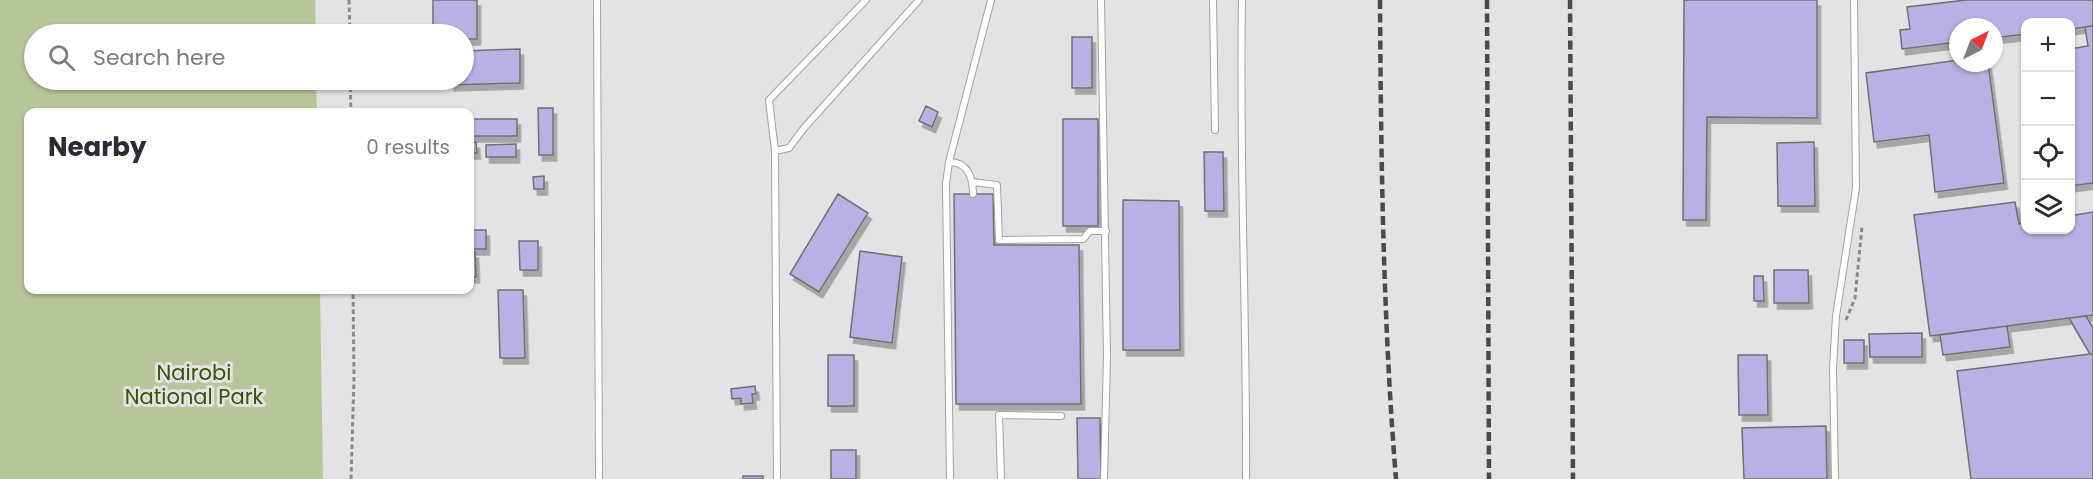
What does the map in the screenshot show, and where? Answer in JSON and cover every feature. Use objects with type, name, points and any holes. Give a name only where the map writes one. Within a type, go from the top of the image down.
[{"type":"lane","points":[[597,0],[599,479]]},
{"type":"lane","points":[[777,479],[775,151],[770,100],[866,0]]},
{"type":"lane","points":[[775,151],[789,148],[804,128],[919,0]]},
{"type":"lane","points":[[950,479],[946,184],[949,162],[991,0]]},
{"type":"lane","points":[[1101,0],[1107,356],[1104,479]]},
{"type":"lane","points":[[1213,0],[1215,130]]},
{"type":"lane","points":[[1242,0],[1240,88],[1247,379],[1246,479]]},
{"type":"lane","points":[[1835,479],[1833,368],[1836,316],[1856,188],[1854,0]]},
{"type":"lane","points":[[949,162],[957,162],[967,170],[973,183],[973,194]]},
{"type":"lane","points":[[973,183],[998,185],[999,240],[1083,239],[1090,231],[1106,231]]},
{"type":"lane","points":[[1001,479],[999,415],[1061,416]]},
{"type":"path","points":[[350,0],[350,24]]},
{"type":"path","points":[[350,90],[351,108]]},
{"type":"path","points":[[351,479],[354,378],[353,294]]},
{"type":"green space","name":"Nairobi National Park","points":[[0,0],[315,0],[316,24],[24,24],[24,90],[316,90],[317,108],[24,108],[24,294],[320,294],[323,479],[0,479]]},
{"type":"building","points":[[433,0],[477,0],[477,39],[474,39],[474,24],[433,24]]},
{"type":"building","points":[[1684,0],[1817,0],[1817,118],[1707,117],[1706,220],[1683,220]]},
{"type":"building","points":[[1966,0],[2093,0],[2093,26],[2075,28],[2075,18],[2021,18],[2021,35],[2003,37],[2003,18],[1949,18],[1949,43],[1902,49],[1900,30],[1910,29],[1907,7]]},
{"type":"building","points":[[2093,26],[2093,183],[2075,185],[2075,48],[2088,46],[2085,27]]},
{"type":"building","points":[[1072,37],[1092,37],[1092,88],[1072,88]]},
{"type":"building","points":[[520,49],[520,83],[474,84],[474,51]]},
{"type":"building","points":[[1949,61],[1949,72],[1989,72],[2004,183],[1935,192],[1929,135],[1874,142],[1866,73]]},
{"type":"building","points":[[926,106],[938,112],[932,127],[919,121]]},
{"type":"building","points":[[538,108],[553,108],[553,155],[539,155]]},
{"type":"building","points":[[474,119],[517,119],[517,136],[474,136]]},
{"type":"building","points":[[1063,119],[1098,119],[1098,226],[1063,226]]},
{"type":"building","points":[[474,142],[476,142],[477,153],[474,153]]},
{"type":"building","points":[[1814,142],[1815,206],[1778,206],[1777,143]]},
{"type":"building","points":[[516,144],[516,157],[486,157],[486,145]]},
{"type":"building","points":[[1204,152],[1223,152],[1224,211],[1205,211]]},
{"type":"building","points":[[544,176],[544,189],[534,189],[533,177]]},
{"type":"building","points":[[838,194],[868,213],[819,292],[790,274]]},
{"type":"building","points":[[954,194],[993,194],[994,245],[1079,245],[1081,404],[956,404]]},
{"type":"building","points":[[1123,200],[1179,201],[1180,350],[1123,350]]},
{"type":"building","points":[[2015,202],[2019,224],[2021,224],[2021,234],[2075,234],[2075,215],[2093,212],[2093,315],[1930,336],[1914,215]]},
{"type":"building","points":[[474,230],[486,230],[486,249],[474,249]]},
{"type":"building","points":[[519,241],[538,241],[538,270],[520,270]]},
{"type":"building","points":[[860,251],[902,257],[892,343],[850,337]]},
{"type":"building","points":[[474,252],[475,252],[476,277],[474,277]]},
{"type":"building","points":[[1774,270],[1808,270],[1809,303],[1774,303]]},
{"type":"building","points":[[1754,276],[1763,276],[1764,301],[1754,301]]},
{"type":"building","points":[[498,290],[523,290],[525,358],[500,358]]},
{"type":"building","points":[[2086,316],[2093,328],[2093,354],[2090,354],[2069,318]]},
{"type":"building","points":[[2007,326],[2010,347],[1943,355],[1940,335]]},
{"type":"building","points":[[1922,333],[1922,357],[1870,357],[1869,334]]},
{"type":"building","points":[[1844,340],[1864,340],[1864,363],[1844,363]]},
{"type":"building","points":[[2093,354],[2093,479],[1971,479],[1957,371]]},
{"type":"building","points":[[828,355],[854,355],[854,406],[828,406]]},
{"type":"building","points":[[1738,355],[1767,355],[1768,415],[1739,415]]},
{"type":"building","points":[[755,386],[756,394],[752,394],[753,403],[741,404],[741,398],[732,399],[731,389]]},
{"type":"building","points":[[1077,418],[1100,418],[1101,479],[1078,479]]},
{"type":"building","points":[[1826,426],[1827,479],[1744,479],[1742,428]]},
{"type":"building","points":[[831,450],[856,450],[856,479],[831,479]]},
{"type":"building","points":[[743,476],[763,476],[763,479],[743,479]]},
{"type":"railway","points":[[1380,0],[1385,300],[1396,479]]},
{"type":"railway","points":[[1487,0],[1489,479]]},
{"type":"railway","points":[[1570,0],[1573,479]]}]
